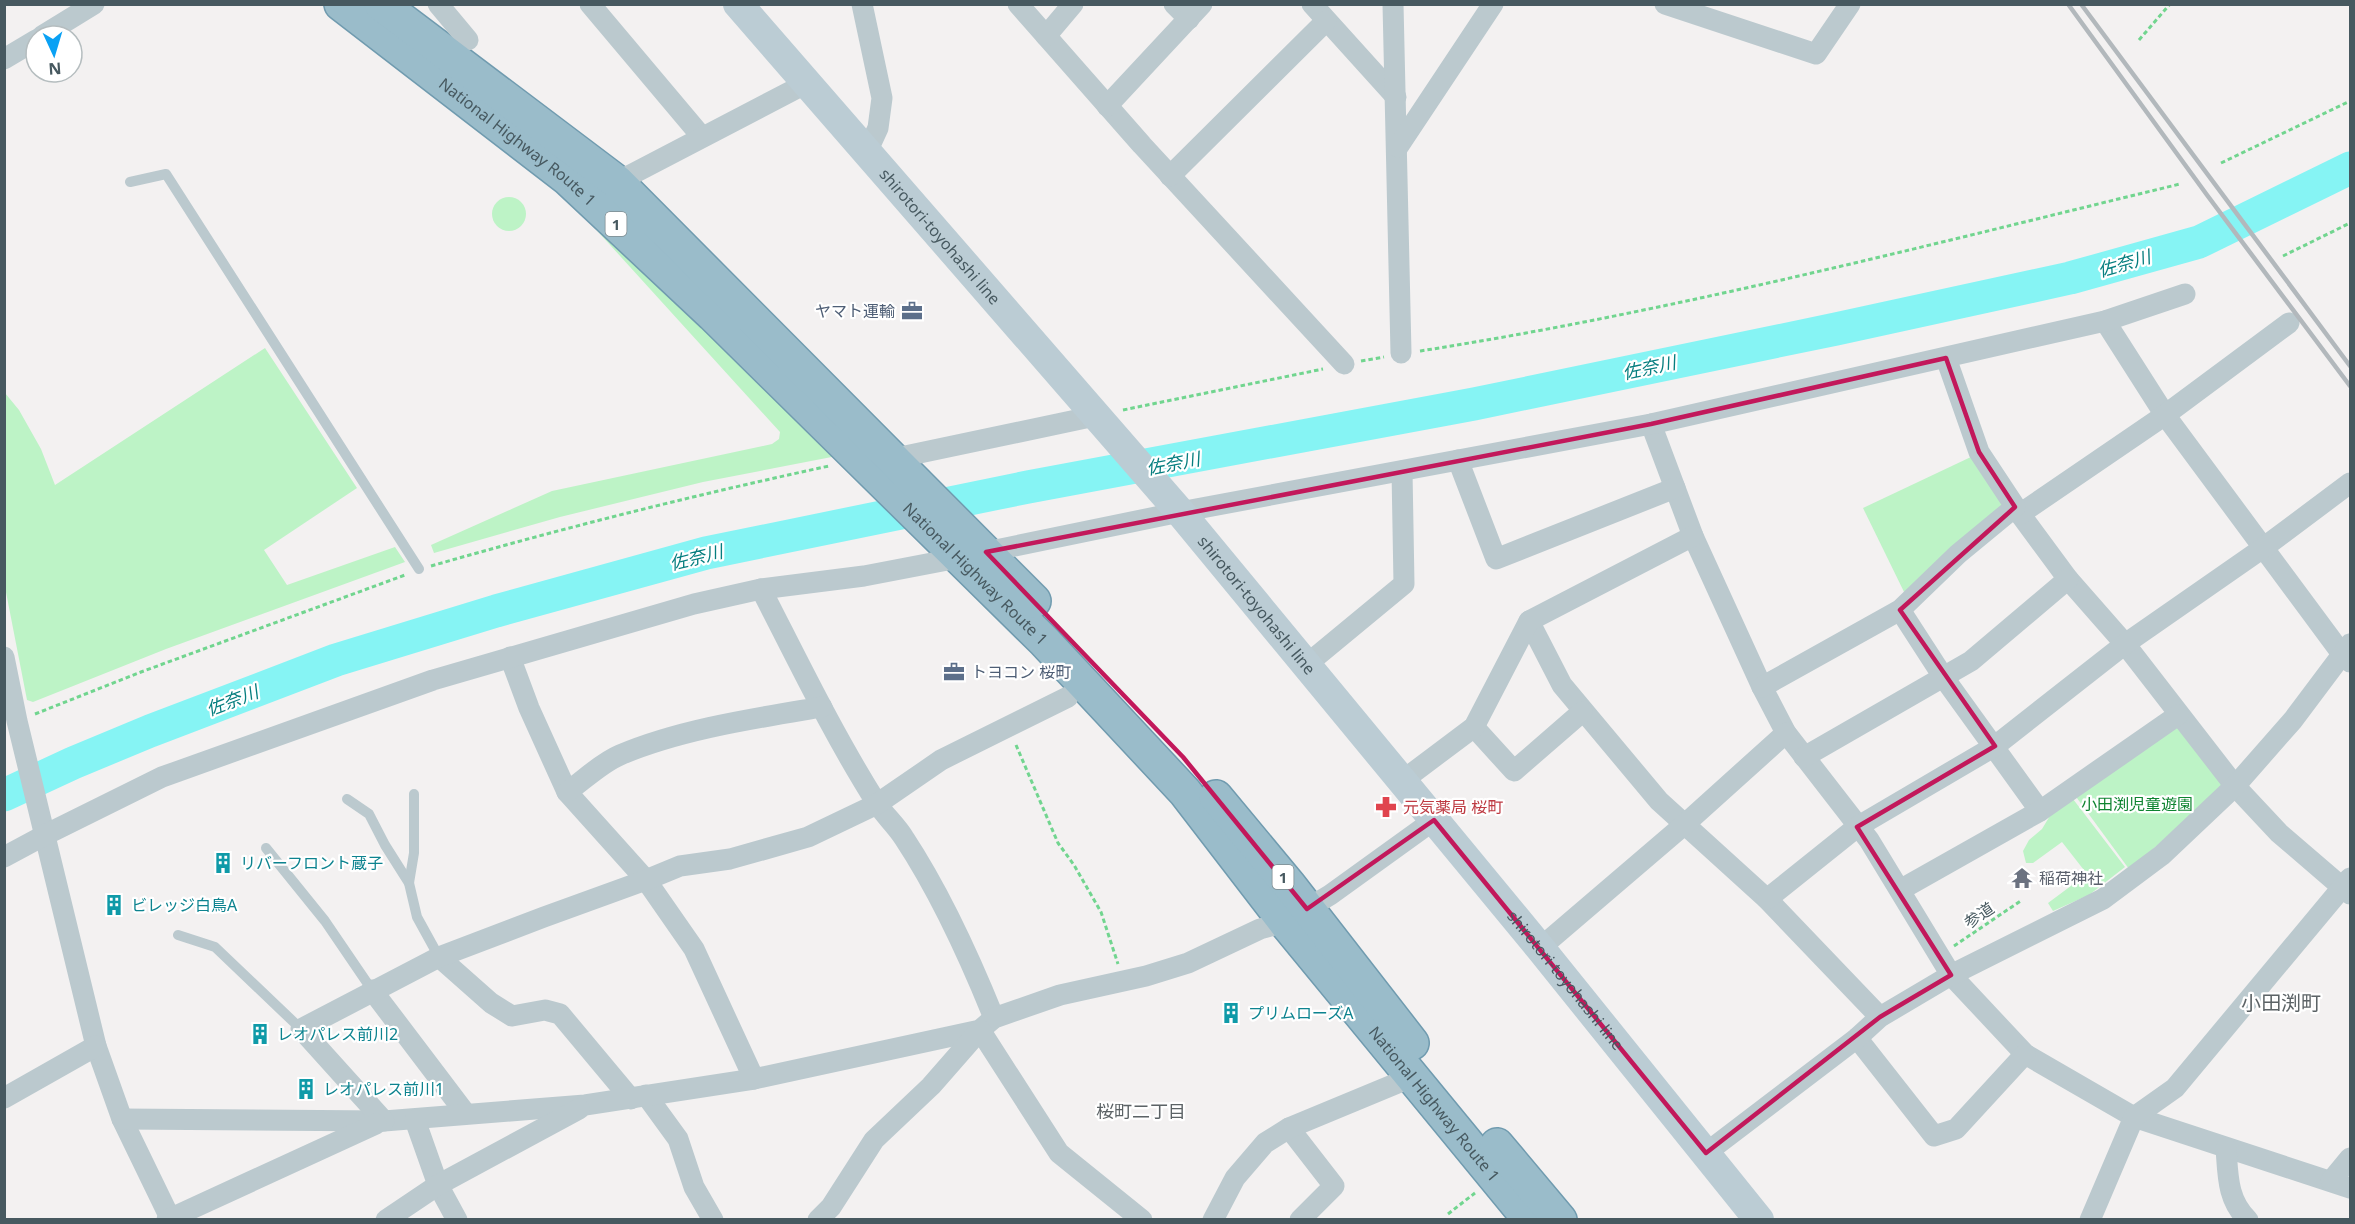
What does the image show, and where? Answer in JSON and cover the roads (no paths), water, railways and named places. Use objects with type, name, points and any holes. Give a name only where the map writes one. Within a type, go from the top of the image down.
[{"type":"highway","name":"National Highway Route 1","points":[[341,4],[568,179],[874,462],[1183,757],[1412,1077],[1530,1220]]},
{"type":"highway","name":"National Highway Route 1","points":[[381,4],[617,182],[874,462]]},
{"type":"highway","name":"National Highway Route 1","points":[[1296,916],[1429,1064],[1560,1220]]},
{"type":"main road","name":"shirotori-toyohashi line","points":[[738,4],[805,84],[1180,512],[1540,948],[1759,1220]]},
{"type":"street","points":[[62,24],[94,4]]},
{"type":"street","points":[[438,4],[468,40]]},
{"type":"street","points":[[590,4],[702,137]]},
{"type":"street","points":[[862,4],[882,98],[878,128],[866,154]]},
{"type":"street","points":[[1018,4],[1170,176],[1344,364]]},
{"type":"street","points":[[1046,36],[1073,4]]},
{"type":"street","points":[[1311,4],[1396,97]]},
{"type":"street","points":[[1394,4],[1401,354]]},
{"type":"street","points":[[1398,147],[1493,4]]},
{"type":"street","points":[[1665,4],[1693,9],[1816,54],[1850,4]]},
{"type":"street","points":[[1107,106],[1189,9]]},
{"type":"street","points":[[1170,176],[1326,21]]},
{"type":"street","points":[[4,59],[24,47]]},
{"type":"street","points":[[617,182],[805,84]]},
{"type":"street","points":[[4,857],[43,829],[162,777],[433,680],[694,604],[761,590],[864,576],[1180,512],[1651,424],[2105,321],[2186,294]]},
{"type":"street","points":[[1706,1154],[1857,1038],[1880,1017],[1951,975],[2103,899],[2162,855],[2235,786],[2348,653],[2263,548],[2165,415],[2105,321]]},
{"type":"street","points":[[1762,687],[1900,610],[1958,554],[2018,511],[2165,415],[2289,323]]},
{"type":"street","points":[[1946,358],[1979,452],[2018,511],[2068,579],[2125,644],[2235,786],[2279,833],[2348,887],[2175,1088],[2134,1118],[2090,1220]]},
{"type":"street","points":[[874,462],[1095,416]]},
{"type":"street","points":[[1651,424],[1694,536],[1762,687],[1786,733],[1869,840],[1951,975],[2025,1054],[2134,1118],[2226,1148],[2341,1184],[2350,1158]]},
{"type":"street","points":[[1458,460],[1496,559],[1675,488]]},
{"type":"street","points":[[1306,665],[1404,584],[1402,471]]},
{"type":"street","points":[[1767,899],[1857,827],[1995,746],[2125,644],[2263,548],[2350,483]]},
{"type":"street","points":[[1402,781],[1474,727],[1529,621],[1694,536]]},
{"type":"street","points":[[1804,757],[1971,661],[2068,579]]},
{"type":"street","points":[[761,590],[822,707],[877,804],[904,838],[947,913],[973,965],[987,1024],[1059,1153],[1142,1220]]},
{"type":"street","points":[[1900,610],[1944,678],[2040,811]]},
{"type":"street","points":[[1529,621],[1562,686],[1659,801],[1767,899],[1880,1017]]},
{"type":"street","points":[[4,657],[14,726],[43,829],[96,1046],[122,1119],[169,1219],[384,1121]]},
{"type":"street","points":[[510,657],[529,708],[567,792],[646,880],[694,949],[754,1078]]},
{"type":"street","points":[[384,1121],[301,1029],[439,957],[680,866],[730,859],[808,837],[877,804],[885,796],[941,760],[1068,697]]},
{"type":"street","points":[[567,792],[618,755],[663,740],[742,721],[822,707]]},
{"type":"street","points":[[1474,727],[1514,771],[1582,712]]},
{"type":"street","points":[[1900,890],[2040,811],[2178,714]]},
{"type":"street","points":[[1540,948],[1685,824],[1786,733]]},
{"type":"street","points":[[122,1119],[415,1120],[585,1106],[754,1078],[987,1024],[1060,995],[1146,976],[1188,963],[1260,929],[1296,916],[1330,895],[1434,820]]},
{"type":"street","points":[[439,957],[491,1003],[512,1016],[545,1010],[560,1014],[678,1139],[694,1187],[713,1220]]},
{"type":"street","points":[[372,990],[466,1114]]},
{"type":"street","points":[[818,1220],[831,1207],[874,1140],[931,1086],[987,1024]]},
{"type":"street","points":[[1857,1038],[1934,1136],[1956,1129],[2025,1054]]},
{"type":"street","points":[[4,1098],[96,1046]]},
{"type":"street","points":[[1213,1220],[1235,1179],[1265,1143],[1289,1128],[1412,1077]]},
{"type":"street","points":[[386,1220],[438,1185],[585,1106]]},
{"type":"street","points":[[415,1120],[438,1185],[458,1220]]},
{"type":"street","points":[[1289,1128],[1334,1186],[1300,1220]]},
{"type":"street","points":[[2226,1148],[2232,1198],[2248,1220]]},
{"type":"lane","points":[[130,182],[166,174],[419,569]]},
{"type":"lane","points":[[409,883],[414,853],[414,794]]},
{"type":"lane","points":[[348,800],[369,814],[409,883],[417,917],[439,957]]},
{"type":"lane","points":[[266,848],[325,921],[372,990]]},
{"type":"lane","points":[[178,935],[215,948],[301,1029]]},
{"type":"waterway","name":"佐奈川","points":[[4,795],[150,731],[336,660],[496,611],[706,553],[1028,487],[1474,404],[2070,278],[2199,242],[2350,168]]},
{"type":"railway","points":[[2068,4],[2350,386]]},
{"type":"railway","points":[[2081,4],[2350,366]]},
{"type":"place","name":"ヤマト運輸","points":[[912,311]]},
{"type":"place","name":"トヨコン 桜町","points":[[954,672]]},
{"type":"place","name":"元気薬局 桜町","points":[[1386,807]]},
{"type":"place","name":"リバーフロント蔵子","points":[[223,863]]},
{"type":"place","name":"稲荷神社","points":[[2022,878]]},
{"type":"place","name":"ビレッジ白鳥A","points":[[114,905]]},
{"type":"place","name":"プリムローズA","points":[[1231,1013]]},
{"type":"place","name":"レオパレス前川2","points":[[260,1034]]},
{"type":"place","name":"レオパレス前川1","points":[[306,1089]]},
{"type":"district","name":"小田渕町","points":[[2281,1002]]},
{"type":"district","name":"桜町二丁目","points":[[1141,1111]]},
{"type":"park label","name":"小田渕児童遊園","points":[[2137,804]]}]
